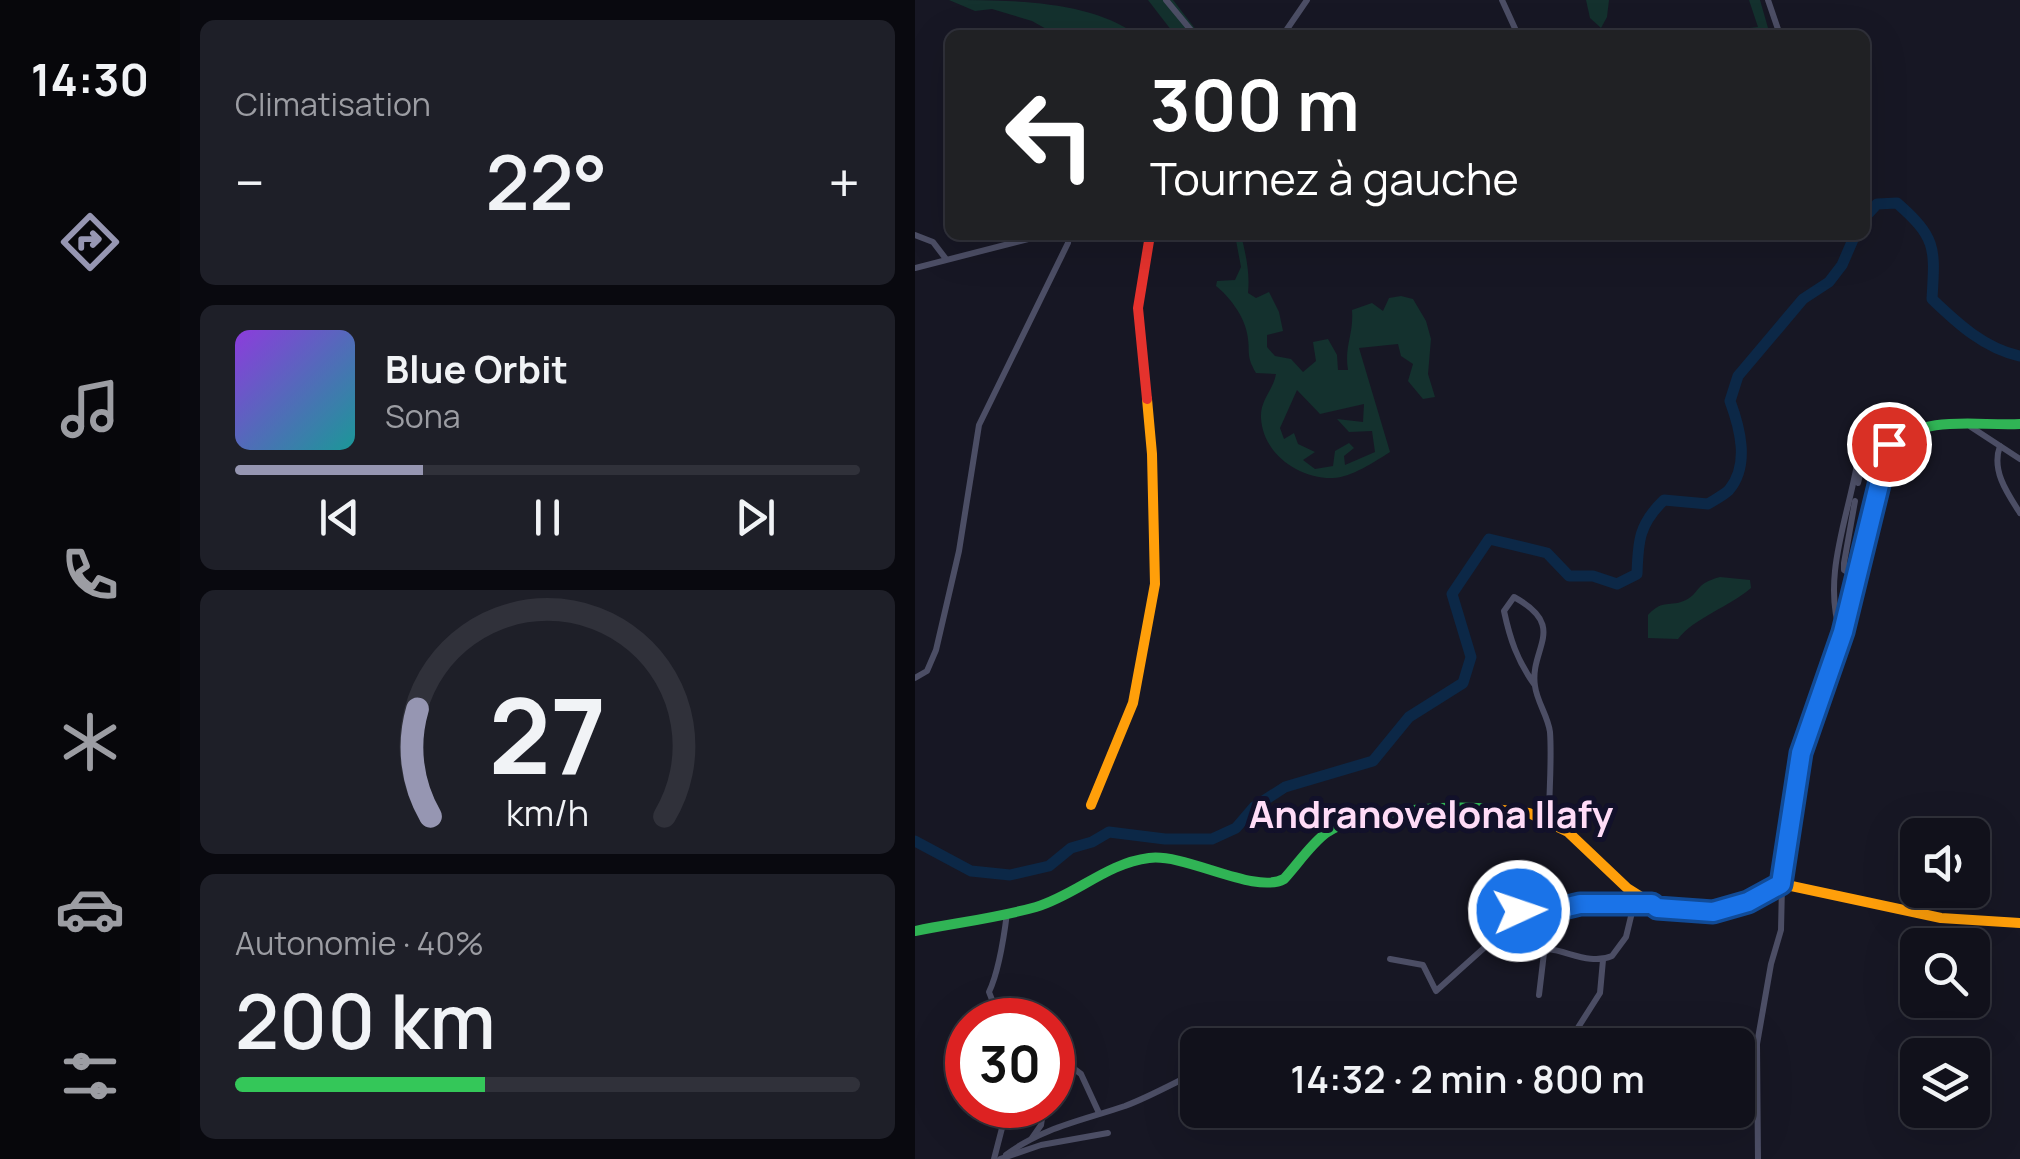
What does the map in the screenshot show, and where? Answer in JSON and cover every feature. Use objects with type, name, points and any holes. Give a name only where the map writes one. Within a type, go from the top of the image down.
[{"type":"street","points":[[1167,0],[1191,30]]},
{"type":"street","points":[[1286,30],[1307,0]]},
{"type":"street","points":[[1503,0],[1516,30]]},
{"type":"street","points":[[1768,0],[1778,30]]},
{"type":"street","points":[[915,235],[933,242],[946,259]]},
{"type":"street","points":[[915,268],[1024,240]]},
{"type":"street","points":[[915,678],[927,672],[936,650],[959,551],[979,425],[1068,240]]},
{"type":"street","points":[[1091,806],[1133,703],[1155,584],[1152,454],[1138,308],[1149,240]]},
{"type":"street","points":[[1855,576],[1844,570],[1844,551],[1859,477],[1865,461],[1876,449],[1904,432],[1927,427],[2020,424]]},
{"type":"street","points":[[1969,426],[2020,459]]},
{"type":"street","points":[[1757,1159],[1757,1044],[1781,930],[1781,884],[1801,753],[1841,635],[1889,444]]},
{"type":"street","points":[[2001,446],[1997,454],[1999,475],[2020,513]]},
{"type":"street","points":[[1841,635],[1835,566],[1859,459]]},
{"type":"street","points":[[1534,684],[1544,638],[1541,622],[1532,607],[1514,598],[1505,611],[1510,637],[1518,662],[1534,684],[1549,730],[1549,821]]},
{"type":"street","points":[[915,930],[1039,906],[1103,872],[1148,858],[1169,858],[1275,884],[1326,834],[1359,817],[1466,806],[1529,813],[1549,821],[1568,832],[1627,888],[1657,908],[1713,912],[1748,902],[1781,884],[1941,918],[2020,923]]},
{"type":"street","points":[[1389,959],[1423,964],[1436,991],[1504,930],[1527,901],[1538,900],[1559,909],[1580,904],[1652,904]]},
{"type":"street","points":[[1539,995],[1544,953],[1549,950],[1603,960],[1612,956],[1626,937],[1634,904]]},
{"type":"street","points":[[991,998],[989,992],[997,975],[1007,913]]},
{"type":"street","points":[[1578,1028],[1599,993],[1603,960]]},
{"type":"street","points":[[1075,1070],[1081,1074],[1099,1113]]},
{"type":"street","points":[[1000,1158],[1031,1139],[1126,1106],[1180,1080]]},
{"type":"street","points":[[1000,1158],[1005,1128]]},
{"type":"street","points":[[1031,1139],[1039,1128]]},
{"type":"street","points":[[1000,1158],[1041,1144],[1108,1133]]},
{"type":"green space","points":[[949,0],[1048,4],[1096,15],[1129,30],[1048,30],[992,9],[975,11]]},
{"type":"green space","points":[[1148,0],[1173,0],[1196,30],[1171,30]]},
{"type":"green space","points":[[1586,0],[1609,0],[1601,28],[1590,18]]},
{"type":"green space","points":[[1749,0],[1760,0],[1769,30],[1733,30],[1758,27]]},
{"type":"green space","points":[[1236,240],[1242,240],[1248,293],[1256,298],[1269,292],[1279,312],[1283,331],[1267,335],[1267,347],[1275,356],[1291,359],[1303,372],[1316,361],[1313,342],[1328,339],[1337,355],[1338,370],[1348,370],[1352,310],[1372,303],[1383,311],[1389,298],[1413,299],[1431,339],[1428,374],[1435,397],[1423,399],[1408,381],[1413,364],[1401,356],[1398,344],[1359,348],[1390,452],[1340,477],[1320,477],[1296,469],[1276,453],[1263,431],[1263,406],[1276,374],[1256,373],[1243,320],[1216,286],[1217,281],[1235,280],[1241,267]],"holes":[[[1297,390],[1320,414],[1364,404],[1363,422],[1337,419],[1349,432],[1372,431],[1375,452],[1345,465],[1344,456],[1354,448],[1349,443],[1335,451],[1333,466],[1315,469],[1303,460],[1315,452],[1298,444],[1294,433],[1284,439],[1280,428]]]},
{"type":"green space","points":[[1720,577],[1750,580],[1751,588],[1678,639],[1648,638],[1648,615],[1663,605],[1686,600],[1706,582]]},
{"type":"waterway","points":[[1870,212],[1877,204],[1897,203],[1920,226],[1931,245],[1932,299],[1983,341],[2020,356]]},
{"type":"waterway","points":[[915,841],[971,871],[1010,875],[1049,866],[1071,848],[1109,832],[1165,839],[1212,839],[1236,828],[1254,807],[1285,787],[1373,761],[1409,717],[1463,683],[1471,657],[1452,594],[1489,539],[1547,553],[1569,576],[1593,576],[1617,584],[1637,574],[1641,534],[1664,500],[1708,504],[1729,490],[1741,458],[1740,434],[1730,401],[1738,376],[1803,299],[1829,282],[1853,240]]},
{"type":"traffic: fast","points":[[1782,884],[1801,753],[1843,631],[1889,443],[1904,434],[1936,425],[2020,424]]},
{"type":"traffic: fast","points":[[915,931],[1036,907],[1119,866],[1149,858],[1182,861],[1238,878],[1271,882],[1284,879],[1320,838],[1341,825],[1408,810],[1494,809]]},
{"type":"traffic: slow","points":[[1091,805],[1133,703],[1155,584],[1147,399]]},
{"type":"traffic: slow","points":[[1494,809],[1529,813],[1568,832],[1627,888],[1657,907],[1714,912],[1748,902],[1782,884],[1941,918],[2020,923]]},
{"type":"traffic: jam","points":[[1147,399],[1138,308],[1149,240]]},
{"type":"district","name":"Andranovelona Ilafy","points":[[1431,815]]},
{"type":"route","points":[[1519,911],[1527,901],[1538,900],[1559,909],[1580,904],[1652,904],[1657,908],[1713,912],[1748,902],[1781,884],[1801,753],[1843,632],[1889,444]]}]
